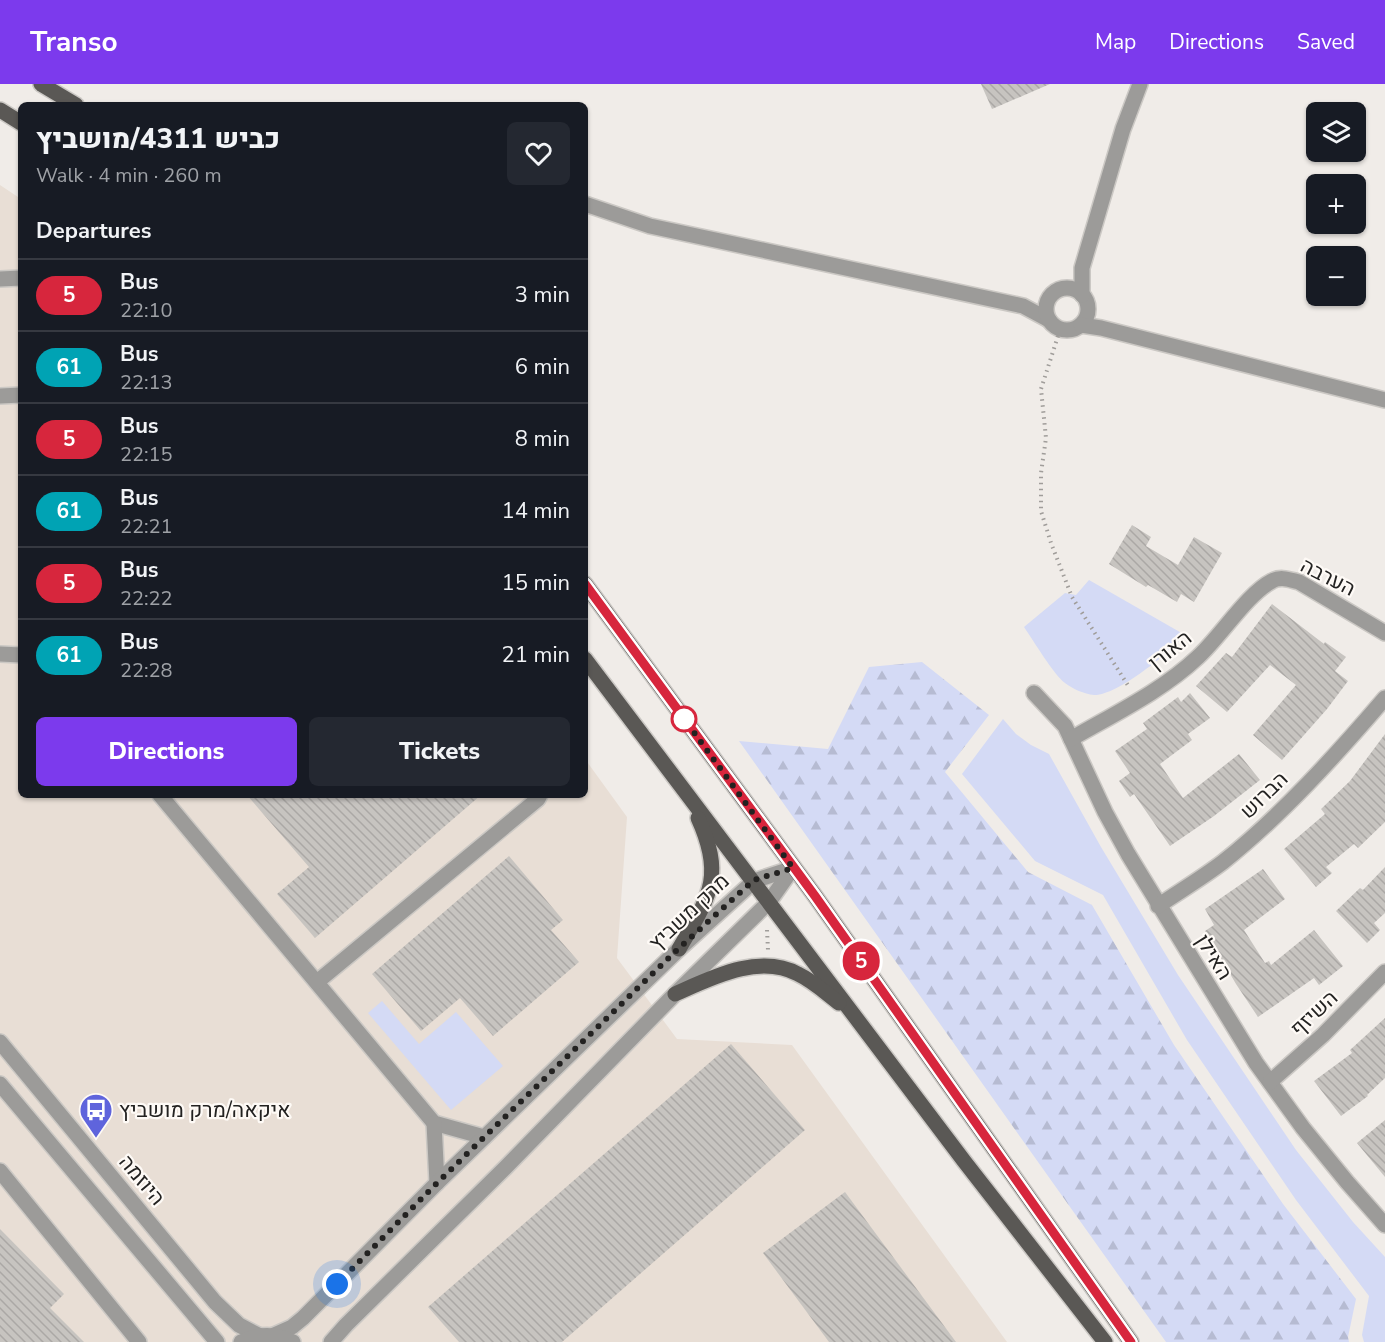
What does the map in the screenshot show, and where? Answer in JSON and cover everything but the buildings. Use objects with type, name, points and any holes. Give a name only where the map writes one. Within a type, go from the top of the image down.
[{"type":"main road","points":[[41,84],[71,102]]},
{"type":"main road","points":[[0,110],[18,121]]},
{"type":"main road","points":[[588,588],[793,868],[1131,1342]]},
{"type":"main road","points":[[588,662],[964,1161],[1105,1342]]},
{"type":"main road","points":[[678,949],[707,897],[713,866],[710,849],[689,799]]},
{"type":"main road","points":[[675,994],[729,973],[768,966],[796,972],[857,1017]]},
{"type":"street","points":[[1082,295],[1082,268],[1123,129],[1140,84]]},
{"type":"street","points":[[588,205],[650,226],[1023,306],[1054,325],[1067,330],[1084,319]]},
{"type":"street","points":[[1064,289],[1082,268]]},
{"type":"street","points":[[0,279],[18,278]]},
{"type":"street","points":[[1023,306],[1048,299],[1058,290],[1077,291],[1086,301],[1084,319]]},
{"type":"street","points":[[1048,299],[1046,314],[1054,325]]},
{"type":"street","points":[[1084,319],[1101,328],[1385,400]]},
{"type":"street","points":[[0,396],[18,395]]},
{"type":"street","name":"האורן","points":[[1071,740],[1167,681],[1198,658],[1255,594],[1273,580],[1283,578]]},
{"type":"street","name":"הערבה","points":[[1283,578],[1299,582],[1385,633]]},
{"type":"street","points":[[0,654],[18,656]]},
{"type":"street","name":"האילן","points":[[1034,693],[1065,726],[1105,812],[1158,906],[1215,999],[1270,1082],[1339,1173],[1385,1225]]},
{"type":"street","name":"הברוש","points":[[1158,906],[1223,862],[1341,750],[1385,698]]},
{"type":"street","points":[[163,798],[434,1123],[484,1137]]},
{"type":"street","points":[[317,982],[538,798]]},
{"type":"street","points":[[331,1342],[769,902],[793,868]]},
{"type":"street","name":"מרק משביץ","points":[[241,1342],[292,1327],[303,1318],[437,1183],[678,949],[754,880],[793,868]]},
{"type":"street","name":"השיזף","points":[[1270,1082],[1323,1035],[1385,972]]},
{"type":"street","name":"היוזמה","points":[[0,1042],[215,1302],[239,1325],[267,1336]]},
{"type":"street","points":[[0,1084],[217,1342]]},
{"type":"street","points":[[434,1123],[437,1183]]},
{"type":"street","points":[[0,1171],[139,1342]]},
{"type":"street","points":[[267,1336],[281,1336],[293,1342]]},
{"type":"path","points":[[1054,325],[1041,389],[1046,438],[1041,472],[1041,511],[1072,597],[1137,700]]},
{"type":"shaded area","points":[[0,185],[18,197],[18,798],[588,798],[588,763],[627,817],[617,958],[677,1039],[792,1045],[1007,1342],[0,1342]]},
{"type":"green space","points":[[1089,580],[1185,635],[1156,662],[1129,681],[1104,693],[1094,695],[1075,689],[1060,679],[1024,627],[1065,593],[1076,595]]},
{"type":"green space","points":[[922,662],[989,715],[945,772],[1028,872],[1092,905],[1174,1045],[1283,1204],[1356,1299],[1349,1342],[1166,1342],[739,741],[828,749],[869,667]]},
{"type":"green space","points":[[1003,719],[1016,734],[1049,754],[1101,847],[1178,975],[1296,1150],[1353,1222],[1385,1257],[1385,1342],[1364,1342],[1362,1335],[1369,1296],[1296,1200],[1187,1040],[1103,895],[1035,861],[962,774]]},
{"type":"green space","points":[[382,1001],[419,1044],[456,1012],[503,1066],[451,1110],[368,1013]]},
{"type":"bus line","name":"5","points":[[588,588],[815,896],[1131,1342]]},
{"type":"place","name":"איקאה/מרק מושביץ","points":[[96,1139]]},
{"type":"route","points":[[337,1284],[437,1183],[678,949],[754,880],[793,868],[682,716],[684,719]]}]
